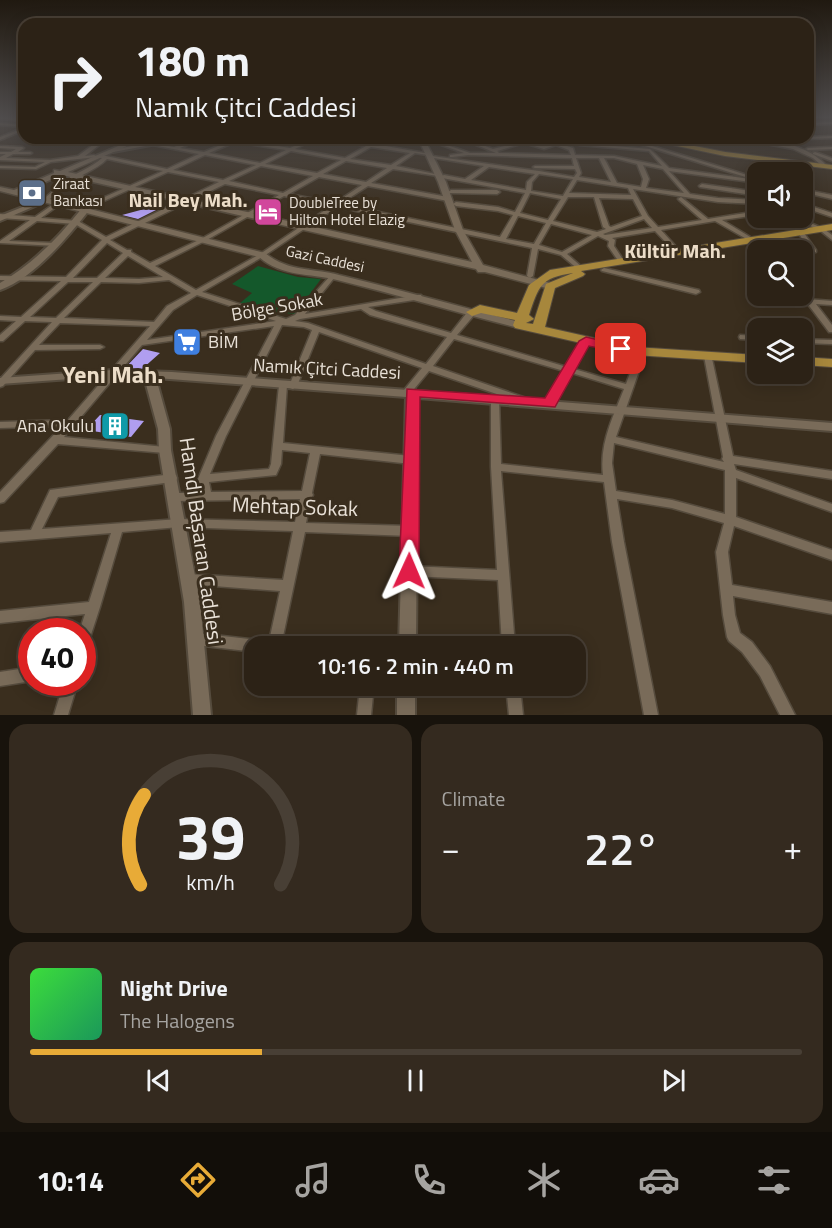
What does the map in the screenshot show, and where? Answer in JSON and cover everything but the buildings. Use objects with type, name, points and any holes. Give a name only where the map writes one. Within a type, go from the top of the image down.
[{"type":"main road","points":[[5,190],[34,182],[111,150]]},
{"type":"main road","points":[[430,150],[452,198],[470,253],[491,277],[533,283],[550,273],[747,241]]},
{"type":"main road","points":[[706,150],[725,154],[830,162]]},
{"type":"main road","points":[[719,150],[830,162]]},
{"type":"main road","points":[[5,190],[58,172],[80,176],[460,262],[533,283],[548,290]]},
{"type":"main road","points":[[5,190],[34,182]]},
{"type":"main road","name":"Gazi Caddesi","points":[[5,190],[262,255],[270,264],[309,274],[333,276],[472,312],[480,309],[586,341],[642,351],[747,358]]},
{"type":"main road","points":[[752,240],[828,231]]},
{"type":"main road","points":[[752,240],[828,231]]},
{"type":"main road","points":[[463,232],[482,269]]},
{"type":"main road","points":[[539,326],[548,290],[579,274],[747,241]]},
{"type":"main road","points":[[460,262],[470,253]]},
{"type":"main road","points":[[520,321],[533,283]]},
{"type":"main road","name":"Gazi Caddesi","points":[[539,326],[620,342],[747,351]]},
{"type":"main road","points":[[813,355],[832,356]]},
{"type":"main road","points":[[813,362],[832,363]]},
{"type":"street","points":[[0,159],[11,150]]},
{"type":"street","points":[[13,150],[30,153]]},
{"type":"street","points":[[79,158],[89,150]]},
{"type":"street","points":[[0,159],[50,161],[118,150]]},
{"type":"street","points":[[184,150],[452,198],[551,221],[612,240],[611,246],[621,261]]},
{"type":"street","points":[[0,287],[16,279],[55,244],[76,222],[84,209],[214,150]]},
{"type":"street","points":[[0,339],[66,281],[108,238],[288,150]]},
{"type":"street","points":[[291,150],[441,176],[502,190],[566,196],[634,197]]},
{"type":"street","points":[[152,266],[203,240],[361,150]]},
{"type":"street","points":[[404,150],[689,196],[747,201]]},
{"type":"street","points":[[458,150],[468,154]]},
{"type":"street","points":[[494,150],[499,154]]},
{"type":"street","points":[[533,283],[535,246],[578,179],[578,168],[571,150]]},
{"type":"street","points":[[606,150],[604,157],[615,185]]},
{"type":"street","points":[[653,150],[689,196]]},
{"type":"street","points":[[657,150],[704,162],[747,177]]},
{"type":"street","points":[[803,150],[830,162]]},
{"type":"street","points":[[107,152],[168,171],[535,246],[563,254],[580,269]]},
{"type":"street","points":[[1,218],[55,195],[70,180],[80,176],[107,152]]},
{"type":"street","points":[[0,499],[57,440],[69,423],[142,343],[170,308],[194,292],[262,255],[334,204],[414,152]]},
{"type":"street","points":[[447,158],[468,154],[604,157],[666,169],[747,180]]},
{"type":"street","points":[[478,163],[479,154]]},
{"type":"street","points":[[502,240],[537,170],[534,155]]},
{"type":"street","points":[[0,167],[36,168],[50,161]]},
{"type":"street","points":[[639,162],[646,179],[643,189]]},
{"type":"street","points":[[704,162],[700,174],[704,198]]},
{"type":"street","points":[[466,181],[489,165]]},
{"type":"street","points":[[537,170],[578,168]]},
{"type":"street","points":[[733,190],[736,179]]},
{"type":"street","points":[[702,186],[747,192]]},
{"type":"street","points":[[630,187],[645,217],[677,251]]},
{"type":"street","points":[[452,198],[502,190]]},
{"type":"street","points":[[483,206],[502,190]]},
{"type":"street","points":[[813,192],[832,197]]},
{"type":"street","points":[[813,198],[820,194]]},
{"type":"street","points":[[596,195],[606,227],[610,230]]},
{"type":"street","points":[[681,200],[707,221]]},
{"type":"street","points":[[2,242],[58,203]]},
{"type":"street","points":[[813,208],[832,215]]},
{"type":"street","points":[[601,235],[656,230],[747,215]]},
{"type":"street","points":[[563,254],[610,230],[645,217]]},
{"type":"street","points":[[1,218],[76,222],[108,238],[194,292],[279,323],[316,329],[529,402]]},
{"type":"street","points":[[717,220],[752,240]]},
{"type":"street","points":[[813,225],[828,231]]},
{"type":"street","points":[[802,234],[806,240]]},
{"type":"street","points":[[2,242],[55,244]]},
{"type":"street","points":[[1,382],[58,320],[129,251]]},
{"type":"street","points":[[604,270],[696,292]]},
{"type":"street","points":[[298,317],[333,276]]},
{"type":"street","points":[[0,278],[66,281],[171,278]]},
{"type":"street","name":"Bölge Sokak","points":[[142,343],[279,323],[298,317],[364,308],[418,297]]},
{"type":"street","points":[[832,303],[810,301],[832,330]]},
{"type":"street","points":[[364,308],[373,313],[453,337],[628,387]]},
{"type":"street","points":[[407,636],[411,460],[409,392],[472,312]]},
{"type":"street","points":[[0,318],[156,324]]},
{"type":"street","points":[[206,497],[203,479],[221,436],[279,323]]},
{"type":"street","points":[[203,479],[272,471],[276,464],[288,385],[316,329]]},
{"type":"street","points":[[743,337],[747,337]]},
{"type":"street","points":[[550,404],[586,341]]},
{"type":"street","points":[[813,341],[832,342]]},
{"type":"street","points":[[32,348],[100,347]]},
{"type":"street","points":[[642,351],[610,439],[607,463],[651,715]]},
{"type":"street","points":[[708,356],[729,466],[730,520],[722,552],[734,637],[747,647],[765,671],[788,715]]},
{"type":"street","name":"Namık Çitci Caddesi","points":[[1,382],[113,373],[149,374],[250,383],[409,392],[832,427]]},
{"type":"street","name":"Hamdi Başaran Caddesi","points":[[149,374],[164,429],[165,450],[172,478],[188,579],[196,639],[201,715]]},
{"type":"street","points":[[495,399],[496,467],[508,636]]},
{"type":"street","points":[[0,425],[69,423]]},
{"type":"street","points":[[610,439],[729,466],[832,475]]},
{"type":"street","points":[[57,440],[165,450]]},
{"type":"street","points":[[278,446],[411,460]]},
{"type":"street","points":[[277,636],[302,526],[316,450]]},
{"type":"street","points":[[729,466],[832,508]]},
{"type":"street","points":[[496,467],[608,478]]},
{"type":"street","points":[[34,535],[54,493],[172,478]]},
{"type":"street","points":[[611,494],[672,504],[730,520],[832,555]]},
{"type":"street","points":[[175,497],[308,495]]},
{"type":"street","name":"Mehtap Sokak","points":[[0,537],[179,523],[410,531]]},
{"type":"street","points":[[90,618],[118,528]]},
{"type":"street","points":[[409,571],[503,575]]},
{"type":"street","points":[[188,579],[288,586]]},
{"type":"street","points":[[726,589],[832,608]]},
{"type":"street","points":[[0,617],[94,607]]},
{"type":"street","points":[[196,639],[244,644]]},
{"type":"street","points":[[0,679],[18,676]]},
{"type":"street","points":[[61,715],[67,696]]},
{"type":"street","points":[[364,715],[366,696]]},
{"type":"street","points":[[406,696],[406,715]]},
{"type":"street","points":[[514,696],[516,715]]},
{"type":"green space","points":[[258,266],[298,277],[321,279],[295,314],[264,311],[239,304],[252,293],[232,284]]},
{"type":"place","name":"Ziraat Bankası","points":[[32,193]]},
{"type":"place","name":"DoubleTree by Hilton Hotel Elazig","points":[[268,212]]},
{"type":"place","name":"BİM","points":[[187,342]]},
{"type":"place","name":"Ana Okulu","points":[[115,426]]},
{"type":"district","name":"Nail Bey Mah.","points":[[188,200]]},
{"type":"district","name":"Kültür Mah.","points":[[675,251]]},
{"type":"district","name":"Yeni Mah.","points":[[113,375]]},
{"type":"route","points":[[409,571],[412,392],[550,404],[586,341],[621,349]]}]
